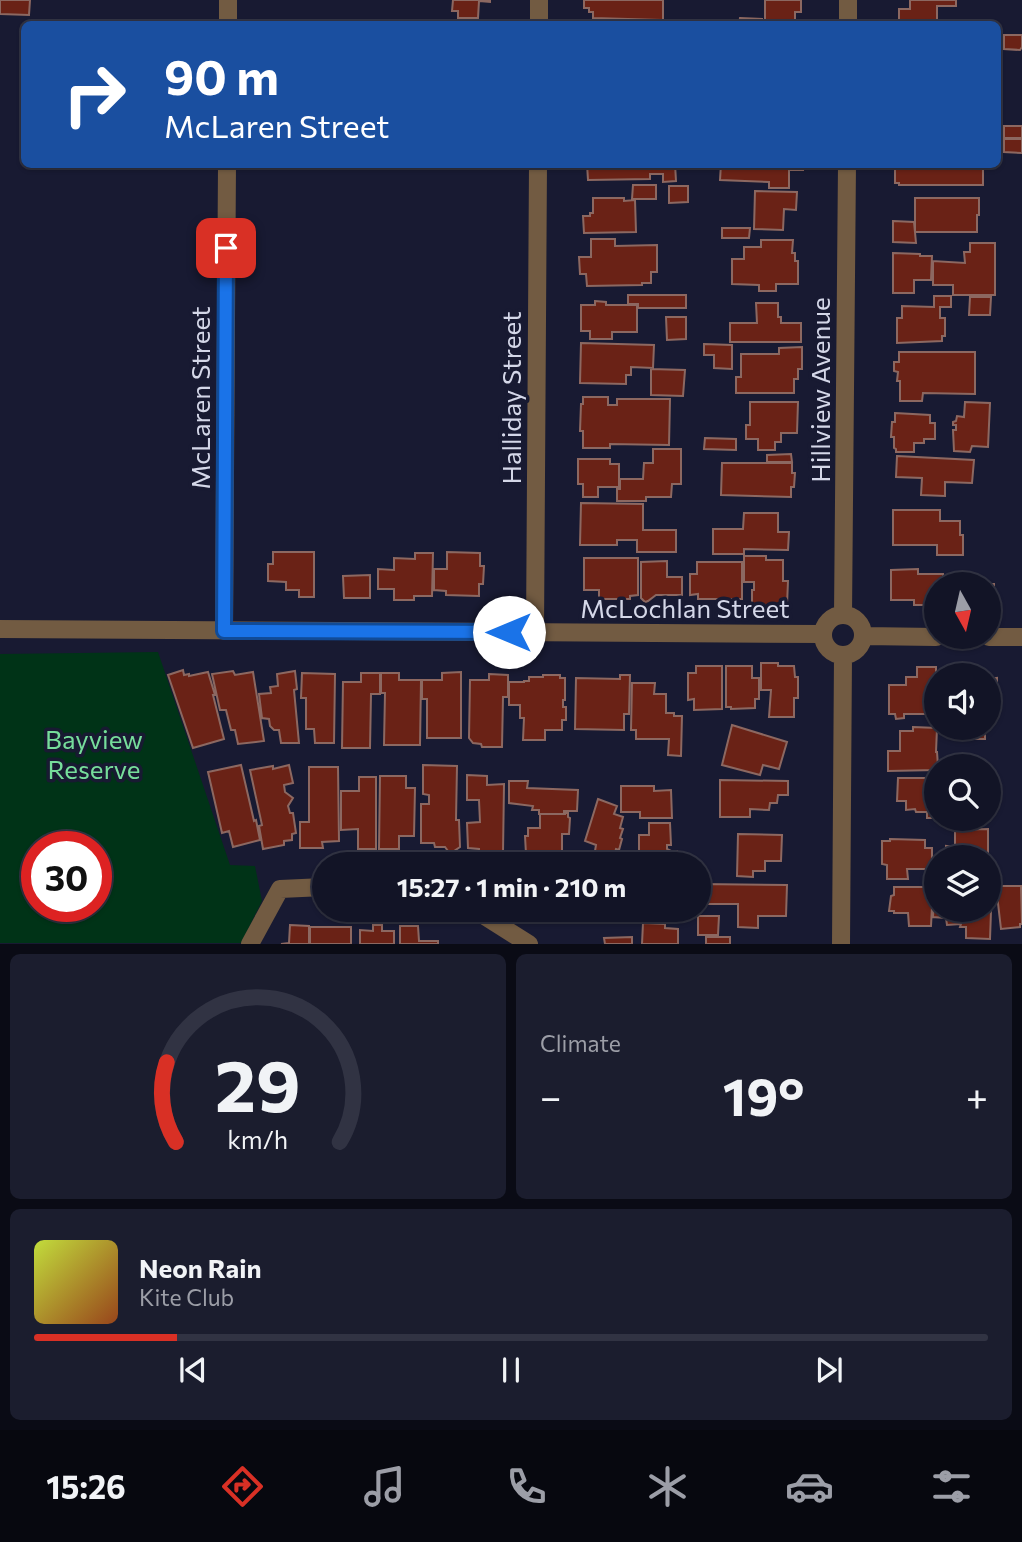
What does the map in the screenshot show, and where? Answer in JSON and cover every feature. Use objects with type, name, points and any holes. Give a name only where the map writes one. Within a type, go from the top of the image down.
[{"type":"street","points":[[228,0],[228,21]]},
{"type":"street","points":[[539,0],[539,21]]},
{"type":"street","points":[[848,0],[848,21]]},
{"type":"street","name":"McLaren Street","points":[[224,631],[227,168]]},
{"type":"street","name":"Halliday Street","points":[[535,632],[538,168]]},
{"type":"street","name":"Hillview Avenue","points":[[843,615],[847,168]]},
{"type":"street","points":[[843,615],[856,620],[861,625],[864,636],[858,649],[843,656],[825,645],[823,635],[828,622],[843,615]]},
{"type":"street","name":"McLochlan Street","points":[[0,629],[823,635]]},
{"type":"street","points":[[864,636],[924,637]]},
{"type":"street","points":[[1001,637],[1022,637]]},
{"type":"street","points":[[841,943],[843,656]]},
{"type":"street","points":[[250,943],[280,888],[312,887]]},
{"type":"street","points":[[495,922],[529,943]]},
{"type":"green space","name":"Bayview Reserve","points":[[158,652],[230,865],[255,866],[262,901],[241,943],[0,943],[0,654]]},
{"type":"building","points":[[0,0],[30,0],[29,15],[0,14]]},
{"type":"building","points":[[453,0],[490,0],[490,2],[479,1],[478,18],[458,18],[458,11],[452,11]]},
{"type":"building","points":[[584,0],[663,0],[663,20],[593,18],[593,12],[584,8]]},
{"type":"building","points":[[765,0],[801,0],[801,12],[795,12],[795,21],[765,21]]},
{"type":"building","points":[[910,0],[956,0],[956,6],[937,6],[937,21],[899,21],[899,9],[910,9]]},
{"type":"building","points":[[740,18],[762,19],[762,21],[740,21]]},
{"type":"building","points":[[1004,35],[1022,35],[1020,50],[1004,49]]},
{"type":"building","points":[[1004,126],[1022,126],[1022,138],[1004,138]]},
{"type":"building","points":[[1004,139],[1022,139],[1022,153],[1004,152]]},
{"type":"building","points":[[587,168],[675,168],[676,181],[663,182],[663,174],[650,174],[650,179],[588,180]]},
{"type":"building","points":[[721,168],[803,168],[789,170],[789,188],[769,188],[769,182],[720,180]]},
{"type":"building","points":[[895,168],[983,168],[983,185],[895,183]]},
{"type":"building","points":[[633,185],[656,185],[656,199],[632,199]]},
{"type":"building","points":[[669,186],[688,186],[688,202],[669,203]]},
{"type":"building","points":[[755,191],[797,192],[796,210],[784,209],[783,230],[754,229]]},
{"type":"building","points":[[593,198],[635,200],[636,232],[584,233],[583,216],[593,213]]},
{"type":"building","points":[[915,198],[979,198],[977,232],[915,232]]},
{"type":"building","points":[[893,221],[914,222],[916,243],[893,242]]},
{"type":"building","points":[[722,228],[750,228],[749,238],[722,238]]},
{"type":"building","points":[[591,239],[615,239],[615,246],[657,245],[657,272],[651,272],[651,283],[587,286],[586,274],[580,274],[579,257],[591,257]]},
{"type":"building","points":[[761,240],[793,240],[792,253],[795,253],[795,261],[798,261],[798,284],[776,284],[776,291],[759,291],[759,285],[732,284],[732,259],[744,259],[744,247],[761,247]]},
{"type":"building","points":[[970,243],[995,243],[995,295],[953,295],[953,285],[933,285],[933,261],[965,263],[964,252],[970,252]]},
{"type":"building","points":[[893,253],[932,256],[931,280],[914,280],[914,293],[893,293]]},
{"type":"building","points":[[628,295],[686,295],[686,308],[638,308],[638,304],[628,304]]},
{"type":"building","points":[[934,296],[951,296],[951,307],[940,307],[940,318],[945,318],[945,336],[942,336],[942,341],[897,343],[897,318],[902,318],[902,306],[934,307]]},
{"type":"building","points":[[970,297],[991,297],[990,315],[969,315]]},
{"type":"building","points":[[595,301],[606,302],[606,305],[637,305],[637,332],[612,332],[612,339],[590,339],[590,331],[581,331],[581,305],[595,305]]},
{"type":"building","points":[[756,303],[778,303],[781,323],[801,323],[801,342],[730,342],[730,323],[757,323]]},
{"type":"building","points":[[666,317],[686,317],[686,339],[667,340]]},
{"type":"building","points":[[581,343],[654,345],[653,368],[631,367],[631,375],[626,375],[626,384],[580,383]]},
{"type":"building","points":[[704,344],[732,345],[732,369],[714,368],[714,355],[704,355]]},
{"type":"building","points":[[802,347],[802,369],[798,369],[798,379],[794,379],[794,393],[736,393],[736,377],[741,377],[741,354],[779,354],[779,348]]},
{"type":"building","points":[[899,352],[975,352],[975,394],[923,393],[922,401],[900,401],[900,381],[897,381],[898,372],[894,371],[894,362],[899,362]]},
{"type":"building","points":[[651,369],[685,370],[683,396],[651,395]]},
{"type":"building","points":[[583,397],[608,397],[608,405],[617,405],[617,399],[670,399],[669,445],[610,444],[610,448],[583,448],[583,431],[580,431]]},
{"type":"building","points":[[750,402],[798,402],[797,433],[781,433],[781,442],[775,442],[775,450],[758,450],[758,439],[746,439],[746,425],[750,425]]},
{"type":"building","points":[[965,402],[990,403],[988,447],[972,446],[970,452],[954,451],[953,430],[956,430],[956,425],[953,425],[953,422],[957,416],[964,417]]},
{"type":"building","points":[[895,413],[930,415],[930,423],[935,423],[935,439],[914,443],[914,452],[896,452],[894,437],[891,437]]},
{"type":"building","points":[[705,438],[736,439],[736,450],[704,449]]},
{"type":"building","points":[[653,449],[681,449],[681,484],[672,484],[671,497],[646,497],[646,501],[617,501],[620,479],[643,479],[644,463],[653,463]]},
{"type":"building","points":[[791,454],[792,462],[767,462],[767,455]]},
{"type":"building","points":[[897,456],[974,460],[972,483],[945,482],[945,496],[921,495],[922,478],[896,477]]},
{"type":"building","points":[[578,459],[610,459],[610,464],[619,464],[619,487],[598,487],[598,497],[583,497],[583,484],[578,484]]},
{"type":"building","points":[[722,463],[792,463],[792,473],[795,473],[791,497],[721,495]]},
{"type":"building","points":[[581,503],[643,504],[643,530],[676,530],[676,552],[637,552],[637,540],[617,540],[617,545],[580,545]]},
{"type":"building","points":[[893,510],[940,510],[940,521],[960,521],[963,555],[937,555],[937,545],[893,545]]},
{"type":"building","points":[[744,513],[778,513],[778,532],[789,532],[788,550],[744,549],[744,554],[713,554],[713,529],[743,529]]},
{"type":"building","points":[[273,552],[314,552],[314,597],[299,597],[299,590],[286,590],[286,582],[268,581],[268,564],[273,564]]},
{"type":"building","points":[[447,552],[480,553],[480,566],[484,566],[479,596],[446,595],[446,591],[434,590],[434,569],[447,569]]},
{"type":"building","points":[[415,553],[433,553],[432,596],[394,600],[394,589],[378,589],[378,569],[394,570],[394,558],[415,559]]},
{"type":"building","points":[[744,556],[766,556],[766,560],[783,560],[783,581],[788,581],[787,605],[752,605],[754,582],[744,582]]},
{"type":"building","points":[[584,558],[638,558],[638,595],[630,596],[630,599],[599,599],[599,590],[584,590]]},
{"type":"building","points":[[667,561],[667,577],[682,577],[682,595],[656,595],[645,602],[641,598],[641,562]]},
{"type":"building","points":[[697,562],[742,562],[742,599],[698,599],[698,594],[690,595],[690,574],[697,574]]},
{"type":"building","points":[[918,569],[918,574],[924,574],[924,605],[914,605],[914,600],[891,600],[891,570]]},
{"type":"building","points":[[370,575],[370,598],[344,598],[343,576]]},
{"type":"building","points":[[761,663],[794,666],[795,677],[798,677],[798,698],[794,698],[794,717],[769,717],[771,690],[761,690]]},
{"type":"building","points":[[696,666],[722,666],[722,709],[694,710],[694,699],[688,700],[688,673],[696,673]]},
{"type":"building","points":[[726,666],[752,666],[752,678],[759,678],[759,699],[755,699],[755,708],[726,707]]},
{"type":"building","points":[[917,667],[924,667],[924,714],[904,714],[904,718],[896,719],[895,714],[889,714],[889,685],[906,685],[906,677],[917,677]]},
{"type":"building","points":[[183,670],[184,675],[189,676],[208,672],[224,739],[193,748],[168,675]]},
{"type":"building","points":[[233,671],[235,675],[253,672],[264,741],[238,744],[226,710],[220,710],[212,674]]},
{"type":"building","points":[[295,671],[299,743],[281,743],[279,730],[270,726],[269,719],[262,718],[259,694],[271,693],[270,687],[278,686],[277,674]]},
{"type":"building","points":[[461,672],[461,738],[427,738],[427,699],[422,699],[422,680],[442,680],[442,673]]},
{"type":"building","points":[[302,673],[335,674],[334,743],[315,743],[314,729],[306,729],[306,698],[301,698]]},
{"type":"building","points":[[361,673],[380,673],[380,694],[371,694],[370,748],[342,748],[343,682],[361,682]]},
{"type":"building","points":[[381,673],[399,673],[399,680],[421,680],[420,745],[384,745],[385,693],[381,693]]},
{"type":"building","points":[[489,674],[508,675],[508,697],[503,697],[502,747],[482,747],[469,738],[470,680],[489,680]]},
{"type":"building","points":[[560,675],[560,678],[565,678],[563,707],[566,707],[566,720],[562,720],[562,730],[545,730],[545,740],[523,740],[524,718],[520,718],[520,705],[509,705],[509,682],[529,681],[529,677]]},
{"type":"building","points":[[620,675],[630,675],[629,714],[624,714],[624,730],[575,729],[576,678],[620,679]]},
{"type":"building","points":[[632,683],[655,683],[654,694],[666,694],[666,713],[682,716],[681,756],[668,755],[669,739],[636,739],[636,730],[631,730]]},
{"type":"building","points":[[732,725],[787,742],[779,769],[763,765],[760,775],[722,765]]},
{"type":"building","points":[[913,727],[924,727],[924,740],[936,740],[937,754],[924,754],[924,770],[888,771],[888,751],[900,751],[900,731],[913,731]]},
{"type":"building","points":[[241,765],[260,840],[233,847],[229,831],[222,833],[208,772]]},
{"type":"building","points":[[289,765],[293,783],[284,785],[285,792],[293,798],[288,806],[290,813],[293,813],[296,833],[292,834],[292,840],[284,841],[284,845],[263,849],[259,826],[262,825],[250,770]]},
{"type":"building","points":[[423,765],[457,766],[456,820],[459,820],[460,847],[454,851],[435,847],[434,843],[421,843],[421,804],[429,804],[429,795],[423,794]]},
{"type":"building","points":[[309,767],[338,767],[339,841],[322,842],[323,848],[300,848],[300,822],[309,822]]},
{"type":"building","points":[[467,775],[487,776],[487,785],[504,784],[503,852],[479,852],[479,849],[468,848],[467,823],[480,822],[479,800],[467,800]]},
{"type":"building","points":[[380,776],[406,776],[406,788],[415,788],[414,836],[399,836],[399,849],[379,849]]},
{"type":"building","points":[[359,777],[376,777],[376,849],[358,849],[358,829],[341,830],[341,791],[359,791]]},
{"type":"building","points":[[898,778],[924,778],[924,812],[906,810],[906,801],[897,801]]},
{"type":"building","points":[[720,780],[788,781],[788,795],[778,795],[777,803],[770,803],[769,810],[750,809],[750,817],[720,817]]},
{"type":"building","points":[[509,781],[528,781],[527,788],[578,790],[577,811],[539,814],[539,810],[532,810],[533,806],[509,803]]},
{"type":"building","points":[[621,786],[654,786],[654,791],[671,790],[672,818],[640,818],[640,812],[621,812]]},
{"type":"building","points":[[598,799],[617,806],[614,814],[623,817],[619,850],[595,852],[596,845],[585,841]]},
{"type":"building","points":[[568,813],[570,818],[569,834],[562,834],[562,852],[526,852],[525,836],[528,836],[528,828],[540,828],[540,814]]},
{"type":"building","points":[[649,823],[670,823],[671,845],[667,845],[667,849],[677,852],[639,852],[639,835],[649,835]]},
{"type":"building","points":[[955,831],[988,831],[988,845],[955,845]]},
{"type":"building","points":[[738,834],[782,835],[781,861],[765,861],[765,871],[753,871],[753,877],[737,876]]},
{"type":"building","points":[[925,840],[924,869],[907,869],[908,879],[887,879],[887,865],[882,864],[882,841]]},
{"type":"building","points":[[711,884],[787,885],[786,916],[758,916],[758,928],[738,927],[738,904],[711,904]]},
{"type":"building","points":[[1001,886],[1021,886],[1022,924],[1020,927],[1001,929]]},
{"type":"building","points":[[894,887],[924,887],[924,922],[931,922],[931,926],[909,926],[908,913],[889,911],[891,896],[894,895]]},
{"type":"building","points":[[711,916],[719,916],[718,935],[698,935],[698,922],[711,922]]},
{"type":"building","points":[[947,922],[991,922],[990,939],[966,938],[966,927],[960,927],[961,924],[947,925]]},
{"type":"building","points":[[643,923],[665,924],[665,928],[678,929],[678,944],[642,944]]},
{"type":"building","points":[[290,925],[309,926],[309,944],[281,944],[289,943]]},
{"type":"building","points":[[373,925],[382,925],[382,931],[394,931],[394,944],[360,944],[360,930],[373,931]]},
{"type":"building","points":[[400,926],[418,926],[419,941],[438,941],[438,944],[400,944]]},
{"type":"building","points":[[310,927],[351,927],[351,944],[310,944]]},
{"type":"building","points":[[632,937],[632,944],[605,944],[604,938]]},
{"type":"building","points":[[706,937],[730,937],[730,944],[706,944]]},
{"type":"route","points":[[226,248],[224,631],[509,632]]}]
